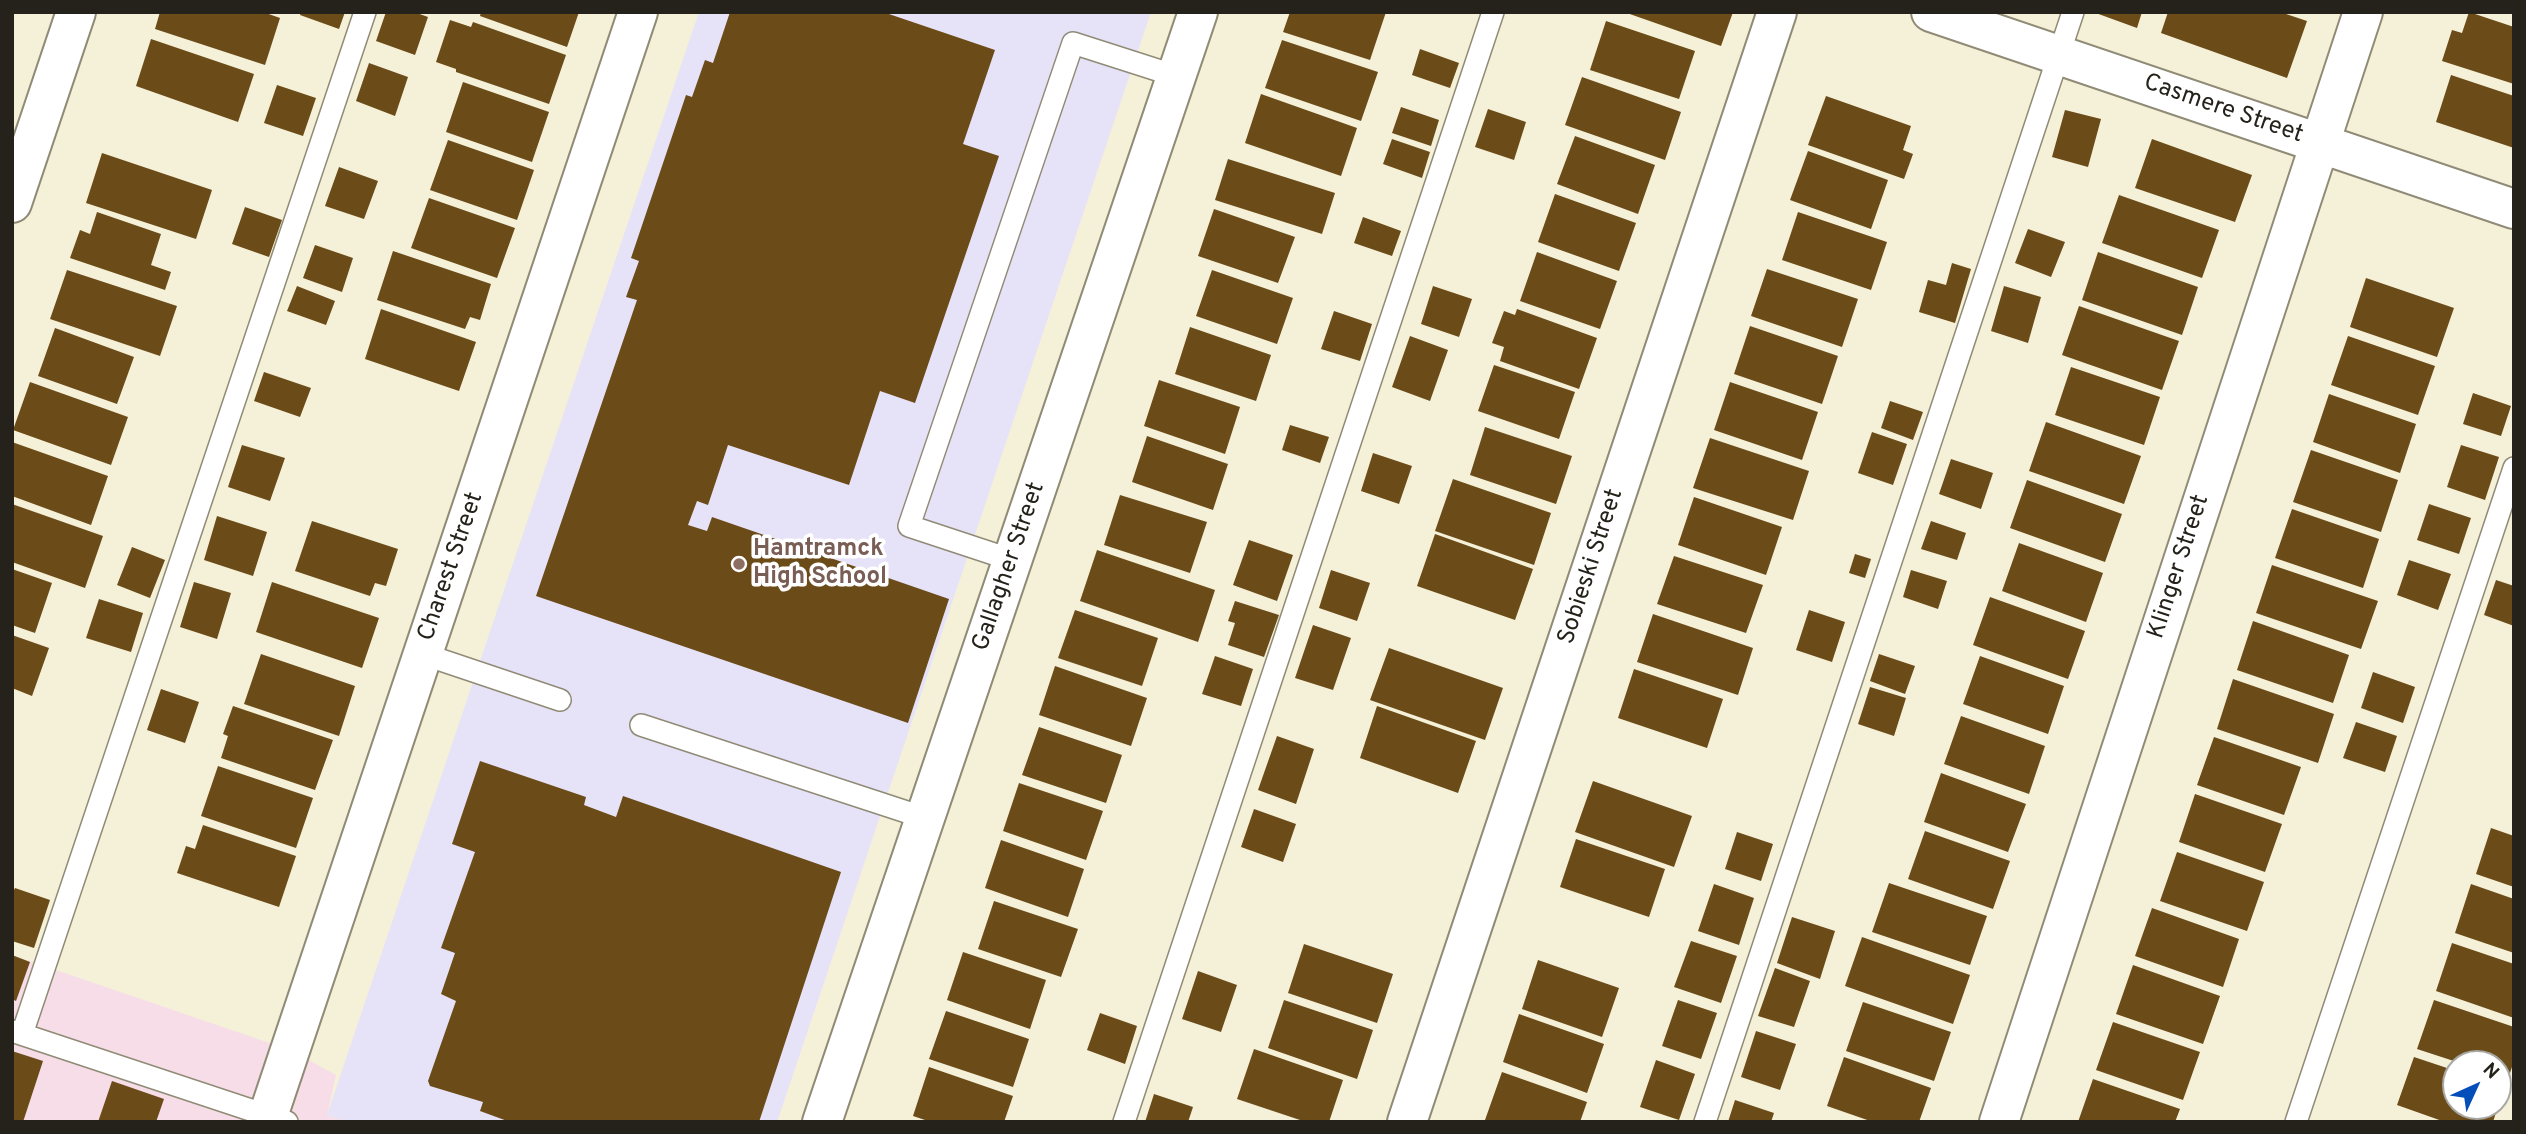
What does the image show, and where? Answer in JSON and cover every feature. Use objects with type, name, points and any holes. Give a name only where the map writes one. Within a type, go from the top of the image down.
[{"type":"street","points":[[12,203],[76,12]]},
{"type":"street","name":"Charest Street","points":[[274,1120],[423,654],[638,12]]},
{"type":"street","name":"Gallagher Street","points":[[822,1122],[1198,12]]},
{"type":"street","name":"Sobieski Street","points":[[1408,1122],[1777,12]]},
{"type":"street","name":"Casmere Street","points":[[1931,12],[2514,209]]},
{"type":"street","name":"Klinger Street","points":[[1999,1122],[2362,12]]},
{"type":"lane","points":[[274,1120],[17,1032],[365,12]]},
{"type":"lane","points":[[1124,1122],[1493,12]]},
{"type":"lane","points":[[1705,1122],[2073,12]]},
{"type":"lane","points":[[1012,560],[909,526],[913,513],[1073,43],[1176,76]]},
{"type":"lane","points":[[2296,1122],[2514,468]]},
{"type":"lane","points":[[423,654],[561,700]]},
{"type":"lane","points":[[641,725],[925,818]]},
{"type":"shaded area","name":"Hamtramck High School","points":[[699,12],[1151,12],[777,1122],[346,1122],[327,1115]]},
{"type":"shaded area","points":[[12,955],[290,1050],[336,1075],[327,1115],[346,1122],[12,1122]]},
{"type":"building","points":[[160,12],[263,12],[280,18],[265,65],[155,29]]},
{"type":"building","points":[[301,12],[345,12],[339,29],[300,15]]},
{"type":"building","points":[[386,12],[414,12],[428,17],[415,55],[376,41]]},
{"type":"building","points":[[481,12],[579,12],[567,47],[480,16]]},
{"type":"building","points":[[730,12],[883,12],[995,50],[963,144],[999,156],[915,403],[880,391],[849,485],[728,445],[708,505],[697,501],[688,525],[707,531],[712,517],[949,599],[908,723],[536,596],[637,300],[626,297],[639,261],[631,258],[686,95],[692,97],[705,60],[713,63]]},
{"type":"building","points":[[1290,12],[1386,12],[1370,60],[1283,32]]},
{"type":"building","points":[[1624,12],[1733,12],[1721,46]]},
{"type":"building","points":[[2093,12],[2142,12],[2137,28]]},
{"type":"building","points":[[2168,12],[2280,12],[2307,21],[2287,78],[2161,33]]},
{"type":"building","points":[[2469,12],[2514,27],[2514,84],[2442,61],[2452,30],[2462,33]]},
{"type":"building","points":[[450,20],[471,27],[473,22],[566,55],[549,104],[456,72],[456,69],[436,62]]},
{"type":"building","points":[[1606,21],[1695,51],[1679,99],[1590,70]]},
{"type":"building","points":[[151,39],[254,74],[238,122],[136,86]]},
{"type":"building","points":[[1282,40],[1378,72],[1361,121],[1265,88]]},
{"type":"building","points":[[1420,49],[1459,63],[1450,88],[1412,75]]},
{"type":"building","points":[[369,63],[408,77],[395,116],[356,101]]},
{"type":"building","points":[[2451,75],[2514,96],[2514,148],[2436,122]]},
{"type":"building","points":[[1582,77],[1681,112],[1665,160],[1565,125]]},
{"type":"building","points":[[463,82],[549,112],[532,162],[446,132]]},
{"type":"building","points":[[277,85],[316,98],[303,136],[264,123]]},
{"type":"building","points":[[1261,94],[1357,128],[1341,176],[1245,143]]},
{"type":"building","points":[[1826,96],[1911,126],[1903,150],[1913,154],[1904,179],[1808,145]]},
{"type":"building","points":[[1401,107],[1439,120],[1431,146],[1392,133]]},
{"type":"building","points":[[1488,109],[1526,122],[1514,160],[1475,147]]},
{"type":"building","points":[[2065,110],[2101,119],[2088,167],[2052,157]]},
{"type":"building","points":[[1575,136],[1655,165],[1638,214],[1557,184]]},
{"type":"building","points":[[1392,139],[1430,152],[1422,178],[1383,164]]},
{"type":"building","points":[[2152,139],[2252,175],[2235,222],[2135,188]]},
{"type":"building","points":[[448,140],[534,170],[517,220],[430,190]]},
{"type":"building","points":[[1808,151],[1888,180],[1871,229],[1790,200]]},
{"type":"building","points":[[102,153],[212,190],[196,239],[86,203]]},
{"type":"building","points":[[1228,159],[1335,193],[1322,234],[1215,200]]},
{"type":"building","points":[[339,167],[378,181],[364,219],[325,206]]},
{"type":"building","points":[[1555,194],[1636,223],[1619,271],[1538,242]]},
{"type":"building","points":[[2119,195],[2219,230],[2202,278],[2102,243]]},
{"type":"building","points":[[429,198],[515,228],[497,278],[411,248]]},
{"type":"building","points":[[245,207],[282,220],[269,257],[232,244]]},
{"type":"building","points":[[1214,209],[1295,237],[1278,283],[1198,256]]},
{"type":"building","points":[[97,212],[161,234],[151,265],[171,272],[165,290],[70,258],[80,230],[90,234]]},
{"type":"building","points":[[1798,212],[1887,242],[1871,290],[1782,260]]},
{"type":"building","points":[[1363,217],[1401,231],[1392,256],[1354,243]]},
{"type":"building","points":[[2028,229],[2065,242],[2051,277],[2015,263]]},
{"type":"building","points":[[315,245],[353,258],[342,292],[303,278]]},
{"type":"building","points":[[393,251],[491,284],[480,320],[470,317],[465,329],[377,300]]},
{"type":"building","points":[[1537,252],[1617,281],[1600,329],[1520,301]]},
{"type":"building","points":[[2098,252],[2198,287],[2182,335],[2082,300]]},
{"type":"building","points":[[1952,263],[1971,269],[1955,323],[1919,312],[1928,280],[1946,285]]},
{"type":"building","points":[[1767,269],[1858,299],[1842,347],[1751,316]]},
{"type":"building","points":[[67,270],[177,306],[160,356],[50,319]]},
{"type":"building","points":[[1212,270],[1293,298],[1277,344],[1196,316]]},
{"type":"building","points":[[2366,278],[2454,308],[2437,357],[2350,327]]},
{"type":"building","points":[[297,286],[335,301],[326,325],[287,311]]},
{"type":"building","points":[[1433,286],[1472,299],[1459,337],[1421,324]]},
{"type":"building","points":[[2004,286],[2041,297],[2028,343],[1991,331]]},
{"type":"building","points":[[2079,306],[2179,341],[2162,390],[2062,355]]},
{"type":"building","points":[[381,309],[476,342],[459,391],[365,359]]},
{"type":"building","points":[[1517,309],[1597,338],[1579,389],[1500,361],[1504,347],[1492,343],[1504,311],[1515,315]]},
{"type":"building","points":[[1334,311],[1372,324],[1360,361],[1321,349]]},
{"type":"building","points":[[1750,326],[1838,356],[1822,404],[1734,374]]},
{"type":"building","points":[[1190,327],[1271,355],[1256,401],[1175,374]]},
{"type":"building","points":[[55,328],[134,357],[117,404],[38,376]]},
{"type":"building","points":[[1410,336],[1448,350],[1430,401],[1392,387]]},
{"type":"building","points":[[2348,336],[2435,366],[2418,415],[2331,385]]},
{"type":"building","points":[[1494,365],[1575,392],[1559,439],[1478,411]]},
{"type":"building","points":[[2071,367],[2160,397],[2144,445],[2055,415]]},
{"type":"building","points":[[264,372],[311,388],[300,417],[254,401]]},
{"type":"building","points":[[1159,380],[1240,407],[1225,454],[1144,426]]},
{"type":"building","points":[[30,382],[128,417],[111,465],[13,430]]},
{"type":"building","points":[[1730,382],[1818,412],[1802,460],[1714,430]]},
{"type":"building","points":[[2473,393],[2511,406],[2501,436],[2463,424]]},
{"type":"building","points":[[2329,394],[2416,424],[2400,473],[2313,442]]},
{"type":"building","points":[[1890,401],[1923,412],[1913,440],[1881,428]]},
{"type":"building","points":[[2046,422],[2141,456],[2124,504],[2029,471]]},
{"type":"building","points":[[1290,425],[1329,437],[1320,463],[1282,450]]},
{"type":"building","points":[[1485,427],[1572,456],[1556,504],[1470,475]]},
{"type":"building","points":[[1872,432],[1907,444],[1893,485],[1858,473]]},
{"type":"building","points":[[1147,436],[1228,464],[1213,510],[1132,482]]},
{"type":"building","points":[[1710,438],[1809,471],[1793,520],[1693,488]]},
{"type":"building","points":[[12,442],[108,476],[91,525],[12,496]]},
{"type":"building","points":[[242,445],[285,458],[270,501],[228,487]]},
{"type":"building","points":[[2461,445],[2499,457],[2485,500],[2447,487]]},
{"type":"building","points":[[2311,450],[2398,480],[2381,532],[2293,502]]},
{"type":"building","points":[[1373,453],[1412,466],[1399,504],[1361,491]]},
{"type":"building","points":[[1951,459],[1993,473],[1981,509],[1939,494]]},
{"type":"building","points":[[1453,479],[1551,513],[1534,565],[1435,531]]},
{"type":"building","points":[[2027,480],[2122,514],[2105,562],[2010,528]]},
{"type":"building","points":[[1120,495],[1207,522],[1190,573],[1104,545]]},
{"type":"building","points":[[1694,497],[1782,527],[1766,575],[1678,545]]},
{"type":"building","points":[[12,504],[103,536],[85,588],[12,562]]},
{"type":"building","points":[[2429,504],[2471,518],[2459,554],[2417,540]]},
{"type":"building","points":[[2292,509],[2379,539],[2363,588],[2275,558]]},
{"type":"building","points":[[217,516],[267,532],[253,576],[204,560]]},
{"type":"building","points":[[312,521],[398,549],[386,586],[375,583],[370,596],[295,571]]},
{"type":"building","points":[[1931,521],[1966,533],[1957,560],[1921,549]]},
{"type":"building","points":[[1435,534],[1533,569],[1515,620],[1417,586]]},
{"type":"building","points":[[1249,540],[1293,555],[1277,601],[1233,585]]},
{"type":"building","points":[[2019,543],[2103,573],[2086,622],[2002,591]]},
{"type":"building","points":[[132,547],[165,560],[150,598],[117,585]]},
{"type":"building","points":[[1097,550],[1215,590],[1198,642],[1080,601]]},
{"type":"building","points":[[1855,554],[1871,559],[1865,578],[1849,573]]},
{"type":"building","points":[[1674,556],[1763,585],[1746,633],[1657,604]]},
{"type":"building","points":[[2409,560],[2451,574],[2438,610],[2397,595]]},
{"type":"building","points":[[2272,565],[2378,601],[2361,649],[2256,613]]},
{"type":"building","points":[[12,569],[52,583],[35,633],[12,625]]},
{"type":"building","points":[[1331,570],[1370,583],[1357,621],[1319,608]]},
{"type":"building","points":[[1911,570],[1947,581],[1938,609],[1903,597]]},
{"type":"building","points":[[2496,580],[2514,586],[2514,626],[2484,615]]},
{"type":"building","points":[[194,582],[231,593],[217,639],[180,627]]},
{"type":"building","points":[[272,582],[379,618],[362,668],[256,632]]},
{"type":"building","points":[[1990,597],[2085,631],[2068,679],[1973,645]]},
{"type":"building","points":[[99,599],[143,613],[131,652],[86,638]]},
{"type":"building","points":[[1235,601],[1279,615],[1264,657],[1228,645],[1235,623],[1228,621]]},
{"type":"building","points":[[1075,610],[1158,638],[1142,686],[1058,658]]},
{"type":"building","points":[[1809,610],[1845,622],[1832,662],[1796,650]]},
{"type":"building","points":[[1653,614],[1753,648],[1738,695],[1637,662]]},
{"type":"building","points":[[2253,621],[2349,655],[2333,703],[2237,670]]},
{"type":"building","points":[[1313,625],[1351,638],[1333,690],[1295,678]]},
{"type":"building","points":[[12,635],[49,648],[32,696],[12,688]]},
{"type":"building","points":[[1389,648],[1503,688],[1485,740],[1370,700]]},
{"type":"building","points":[[261,654],[355,686],[339,736],[244,704]]},
{"type":"building","points":[[1879,654],[1915,666],[1905,694],[1870,681]]},
{"type":"building","points":[[1215,656],[1253,669],[1241,706],[1202,694]]},
{"type":"building","points":[[1980,656],[2064,686],[2048,734],[1963,704]]},
{"type":"building","points":[[1055,666],[1147,698],[1131,746],[1039,715]]},
{"type":"building","points":[[1634,669],[1723,699],[1707,748],[1618,718]]},
{"type":"building","points":[[2373,672],[2415,687],[2403,723],[2361,708]]},
{"type":"building","points":[[2233,679],[2334,714],[2318,763],[2217,729]]},
{"type":"building","points":[[1870,687],[1906,698],[1894,736],[1858,724]]},
{"type":"building","points":[[161,689],[199,702],[185,743],[147,730]]},
{"type":"building","points":[[233,706],[333,740],[315,790],[221,758],[228,736],[223,734]]},
{"type":"building","points":[[1377,706],[1476,741],[1458,793],[1360,758]]},
{"type":"building","points":[[1961,716],[2045,746],[2029,794],[1944,764]]},
{"type":"building","points":[[2356,722],[2397,736],[2385,772],[2343,758]]},
{"type":"building","points":[[1039,727],[1122,755],[1106,803],[1022,775]]},
{"type":"building","points":[[1277,736],[1314,749],[1296,804],[1258,790]]},
{"type":"building","points":[[2214,737],[2301,767],[2284,815],[2197,785]]},
{"type":"building","points":[[480,761],[586,797],[584,805],[616,817],[623,796],[841,872],[759,1122],[510,1122],[480,1111],[483,1102],[430,1086],[428,1081],[456,1001],[441,994],[455,953],[441,948],[475,852],[452,844]]},
{"type":"building","points":[[218,766],[313,798],[296,848],[201,816]]},
{"type":"building","points":[[1941,773],[2026,804],[2008,852],[1924,822]]},
{"type":"building","points":[[1593,781],[1692,816],[1674,867],[1575,832]]},
{"type":"building","points":[[1019,783],[1103,811],[1086,860],[1003,831]]},
{"type":"building","points":[[2195,794],[2282,824],[2265,872],[2179,842]]},
{"type":"building","points":[[1254,809],[1296,824],[1283,862],[1241,847]]},
{"type":"building","points":[[203,825],[296,856],[279,907],[177,873],[186,846],[195,849]]},
{"type":"building","points":[[2491,828],[2514,836],[2514,887],[2476,874]]},
{"type":"building","points":[[1925,831],[2010,861],[1993,909],[1908,879]]},
{"type":"building","points":[[1737,832],[1773,844],[1761,881],[1725,869]]},
{"type":"building","points":[[1576,839],[1665,869],[1649,917],[1560,887]]},
{"type":"building","points":[[1001,840],[1084,869],[1068,917],[985,888]]},
{"type":"building","points":[[2177,852],[2264,882],[2247,931],[2160,901]]},
{"type":"building","points":[[1889,883],[1987,916],[1970,965],[1872,932]]},
{"type":"building","points":[[1714,884],[1754,898],[1739,945],[1698,931]]},
{"type":"building","points":[[2471,884],[2514,899],[2514,953],[2455,933]]},
{"type":"building","points":[[15,888],[50,900],[34,948],[12,941],[12,894]]},
{"type":"building","points":[[994,901],[1078,929],[1061,977],[978,949]]},
{"type":"building","points":[[2152,908],[2239,939],[2223,987],[2135,956]]},
{"type":"building","points":[[1792,917],[1835,931],[1820,979],[1777,963]]},
{"type":"building","points":[[1862,937],[1970,975],[1953,1024],[1845,986]]},
{"type":"building","points":[[1691,941],[1737,956],[1721,1003],[1674,987]]},
{"type":"building","points":[[2452,943],[2514,964],[2514,1018],[2436,991]]},
{"type":"building","points":[[1304,944],[1393,974],[1377,1023],[1288,993]]},
{"type":"building","points":[[963,952],[1046,980],[1030,1029],[947,1000]]},
{"type":"building","points":[[12,955],[30,962],[16,1001],[12,999]]},
{"type":"building","points":[[1538,960],[1619,988],[1602,1037],[1522,1009]]},
{"type":"building","points":[[2133,965],[2220,996],[2203,1044],[2116,1014]]},
{"type":"building","points":[[1775,968],[1810,981],[1794,1027],[1758,1016]]},
{"type":"building","points":[[1198,971],[1237,985],[1221,1032],[1182,1019]]},
{"type":"building","points":[[1284,1000],[1373,1030],[1357,1079],[1268,1048]]},
{"type":"building","points":[[1678,1000],[1717,1013],[1701,1059],[1662,1046]]},
{"type":"building","points":[[2434,1000],[2514,1027],[2512,1067],[2512,1050],[2442,1050],[2442,1057],[2417,1049]]},
{"type":"building","points":[[1863,1002],[1951,1032],[1934,1081],[1846,1051]]},
{"type":"building","points":[[946,1011],[1029,1039],[1013,1087],[929,1059]]},
{"type":"building","points":[[1100,1013],[1137,1026],[1125,1064],[1087,1050]]},
{"type":"building","points":[[1519,1014],[1604,1044],[1587,1093],[1503,1062]]},
{"type":"building","points":[[2113,1022],[2200,1052],[2183,1100],[2096,1070]]},
{"type":"building","points":[[1756,1031],[1796,1044],[1780,1090],[1741,1077]]},
{"type":"building","points":[[1254,1049],[1343,1080],[1329,1122],[1306,1122],[1237,1099]]},
{"type":"building","points":[[12,1051],[43,1061],[23,1122],[12,1122]]},
{"type":"building","points":[[1844,1057],[1931,1088],[1919,1122],[1873,1122],[1827,1106]]},
{"type":"building","points":[[2414,1057],[2442,1066],[2442,1120],[2494,1120],[2445,1122],[2397,1105]]},
{"type":"building","points":[[1656,1060],[1695,1074],[1679,1120],[1640,1107]]},
{"type":"building","points":[[929,1067],[1013,1096],[1004,1122],[931,1122],[913,1116]]},
{"type":"building","points":[[1502,1072],[1587,1102],[1580,1122],[1485,1120]]},
{"type":"building","points":[[2093,1079],[2180,1109],[2175,1122],[2078,1122]]},
{"type":"building","points":[[112,1081],[164,1099],[156,1122],[98,1122]]},
{"type":"building","points":[[1154,1094],[1193,1107],[1188,1122],[1145,1122]]},
{"type":"building","points":[[1735,1100],[1774,1113],[1771,1122],[1728,1122]]},
{"type":"place","name":"Hamtramck High School","points":[[739,564]]}]
